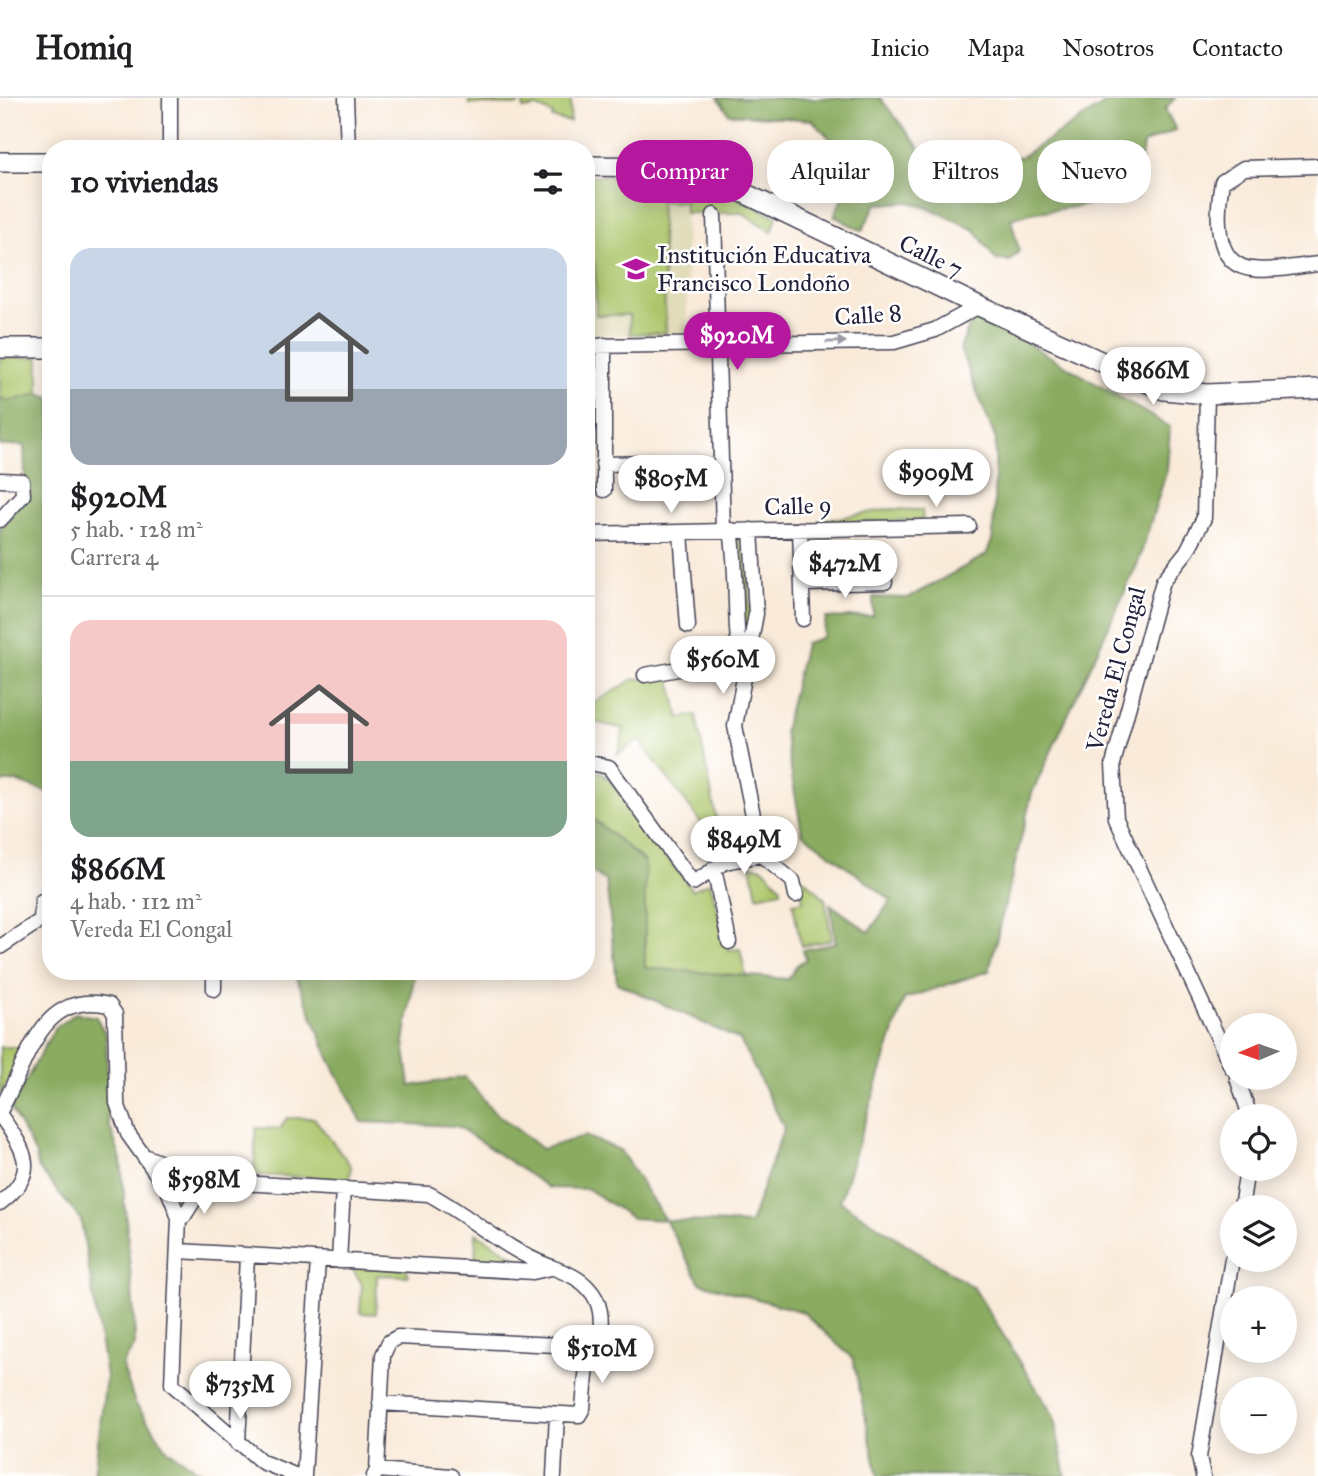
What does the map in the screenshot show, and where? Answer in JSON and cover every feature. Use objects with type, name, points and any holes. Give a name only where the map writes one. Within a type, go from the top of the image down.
[{"type":"main road","points":[[0,162],[42,162]]},
{"type":"main road","name":"Calle 7","points":[[595,166],[641,165],[681,169],[717,180],[981,307],[1164,390],[1208,394],[1318,389]]},
{"type":"main road","points":[[0,348],[42,348]]},
{"type":"street","points":[[170,98],[170,140]]},
{"type":"street","points":[[346,98],[348,140]]},
{"type":"street","points":[[1318,166],[1244,168],[1222,182],[1219,234],[1226,256],[1251,270],[1318,264]]},
{"type":"street","points":[[714,215],[727,530],[739,658],[744,680]]},
{"type":"street","name":"Calle 8","points":[[595,346],[894,342],[935,330],[981,307]]},
{"type":"street","points":[[604,345],[604,490]]},
{"type":"street","name":"Vereda El Congal","points":[[1208,394],[1204,518],[1187,551],[1163,581],[1113,764],[1116,818],[1220,1042]]},
{"type":"street","points":[[604,464],[660,463]]},
{"type":"street","points":[[0,480],[22,481],[23,495],[0,520]]},
{"type":"street","name":"Calle 9","points":[[595,534],[969,526]]},
{"type":"street","points":[[800,529],[803,619]]},
{"type":"street","points":[[751,530],[756,614],[734,726],[761,855],[793,881],[796,895]]},
{"type":"street","points":[[681,533],[688,626]]},
{"type":"street","points":[[803,584],[885,582]]},
{"type":"street","points":[[645,675],[739,658]]},
{"type":"street","points":[[595,764],[609,767],[693,883],[725,862],[761,855]]},
{"type":"street","points":[[714,869],[729,942]]},
{"type":"street","points":[[0,947],[41,920],[42,910]]},
{"type":"street","points":[[214,980],[214,989]]},
{"type":"street","points":[[0,1203],[20,1187],[25,1175],[21,1146],[0,1113],[25,1059],[57,1012],[73,1003],[89,1000],[109,1005],[115,1014],[117,1104],[128,1134],[168,1190],[179,1218],[172,1384],[262,1462],[297,1476]]},
{"type":"street","points":[[147,1157],[206,1181],[429,1194],[451,1206],[512,1250],[580,1282],[598,1303],[602,1320],[600,1335],[589,1343],[576,1346],[398,1337],[389,1342],[383,1355],[375,1473],[452,1476]]},
{"type":"street","points":[[179,1218],[184,1216],[206,1181]]},
{"type":"street","points":[[340,1261],[343,1189]]},
{"type":"street","points":[[179,1251],[533,1272],[553,1268]]},
{"type":"street","points":[[238,1443],[247,1256]]},
{"type":"street","points":[[304,1476],[317,1260]]},
{"type":"street","points":[[1203,1476],[1199,1457],[1230,1272]]},
{"type":"street","points":[[380,1403],[579,1415],[583,1408],[589,1343]]},
{"type":"street","points":[[554,1476],[557,1414]]},
{"type":"shaded area","name":"Institución Educativa Francisco Londoño","points":[[595,196],[616,198],[616,203],[685,203],[687,333],[595,335]]},
{"type":"green space","points":[[469,98],[518,98],[518,105],[469,104]]},
{"type":"green space","points":[[523,98],[571,98],[570,122],[552,118],[553,114],[537,107],[523,109]]},
{"type":"green space","points":[[718,98],[880,98],[913,140],[908,140],[908,202],[894,203],[894,140],[832,140],[812,120],[729,114]]},
{"type":"green space","points":[[1114,98],[1175,98],[1165,109],[1176,130],[1151,141],[1048,140]]},
{"type":"green space","points":[[1037,147],[1037,203],[1102,203],[1031,213],[1011,219],[1019,251],[1010,261],[996,260],[975,230],[934,210],[912,203],[1023,203],[1023,156]]},
{"type":"green space","name":"Institución Educativa Francisco Londoño","points":[[616,175],[616,203],[660,203],[666,333],[630,334],[629,315],[596,315],[595,176]]},
{"type":"green space","name":"Institución Educativa Francisco Londoño","points":[[685,203],[749,203],[777,217],[772,232],[743,213],[685,213]]},
{"type":"green space","points":[[840,203],[892,203],[876,204],[862,231],[834,216]]},
{"type":"green space","points":[[986,319],[1170,427],[1167,470],[1138,563],[1032,793],[989,971],[904,999],[840,1201],[974,1288],[1053,1415],[1066,1476],[878,1476],[853,1359],[803,1312],[700,1283],[665,1220],[750,1224],[784,1127],[740,1040],[617,983],[606,881],[595,874],[595,820],[645,862],[645,968],[788,979],[797,965],[806,959],[803,950],[836,943],[830,904],[869,932],[891,900],[802,833],[784,731],[805,644],[823,637],[826,618],[873,616],[873,597],[908,598],[986,555],[993,538],[996,440],[960,349],[971,321]]},
{"type":"green space","points":[[39,357],[39,394],[7,401],[0,397],[0,358]]},
{"type":"green space","points":[[42,395],[42,790],[17,782],[0,782],[0,529],[26,497],[24,445],[0,446],[0,397],[7,401]]},
{"type":"green space","points":[[891,509],[922,510],[923,520],[824,523],[823,520]]},
{"type":"green space","points":[[736,534],[745,539],[750,612],[745,655]]},
{"type":"green space","points":[[669,674],[679,718],[696,715],[723,852],[639,740],[617,755],[624,729],[595,722],[595,703],[632,680]]},
{"type":"green space","points":[[595,771],[602,773],[609,780],[692,890],[710,882],[728,950],[740,949],[746,977],[644,968],[645,862],[595,820]]},
{"type":"green space","points":[[751,865],[763,868],[781,887],[781,891],[757,896]]},
{"type":"green space","points":[[800,876],[825,898],[832,940],[801,946],[793,903],[803,901]]},
{"type":"green space","points":[[298,980],[414,980],[404,1042],[410,1086],[465,1077],[492,1110],[542,1149],[585,1136],[620,1150],[665,1220],[632,1218],[588,1189],[549,1188],[457,1126],[362,1122],[329,1058]]},
{"type":"green space","points":[[75,1013],[96,1017],[106,1035],[109,1124],[121,1160],[134,1315],[135,1345],[122,1365],[135,1403],[168,1450],[206,1476],[94,1476],[106,1376],[81,1220],[37,1166],[36,1155],[11,1108],[54,1029]]},
{"type":"green space","points":[[0,1047],[26,1047],[0,1096]]},
{"type":"green space","points":[[287,1118],[314,1118],[351,1166],[350,1179],[254,1175],[256,1128],[280,1129]]},
{"type":"green space","points":[[166,1173],[197,1185],[182,1209],[179,1207]]},
{"type":"green space","points":[[476,1233],[532,1267],[475,1264]]},
{"type":"green space","points":[[355,1265],[407,1268],[408,1276],[377,1275],[376,1314],[360,1313],[362,1284],[353,1270]]},
{"type":"place","name":"Institución Educativa Francisco Londoño","points":[[636,269]]}]
